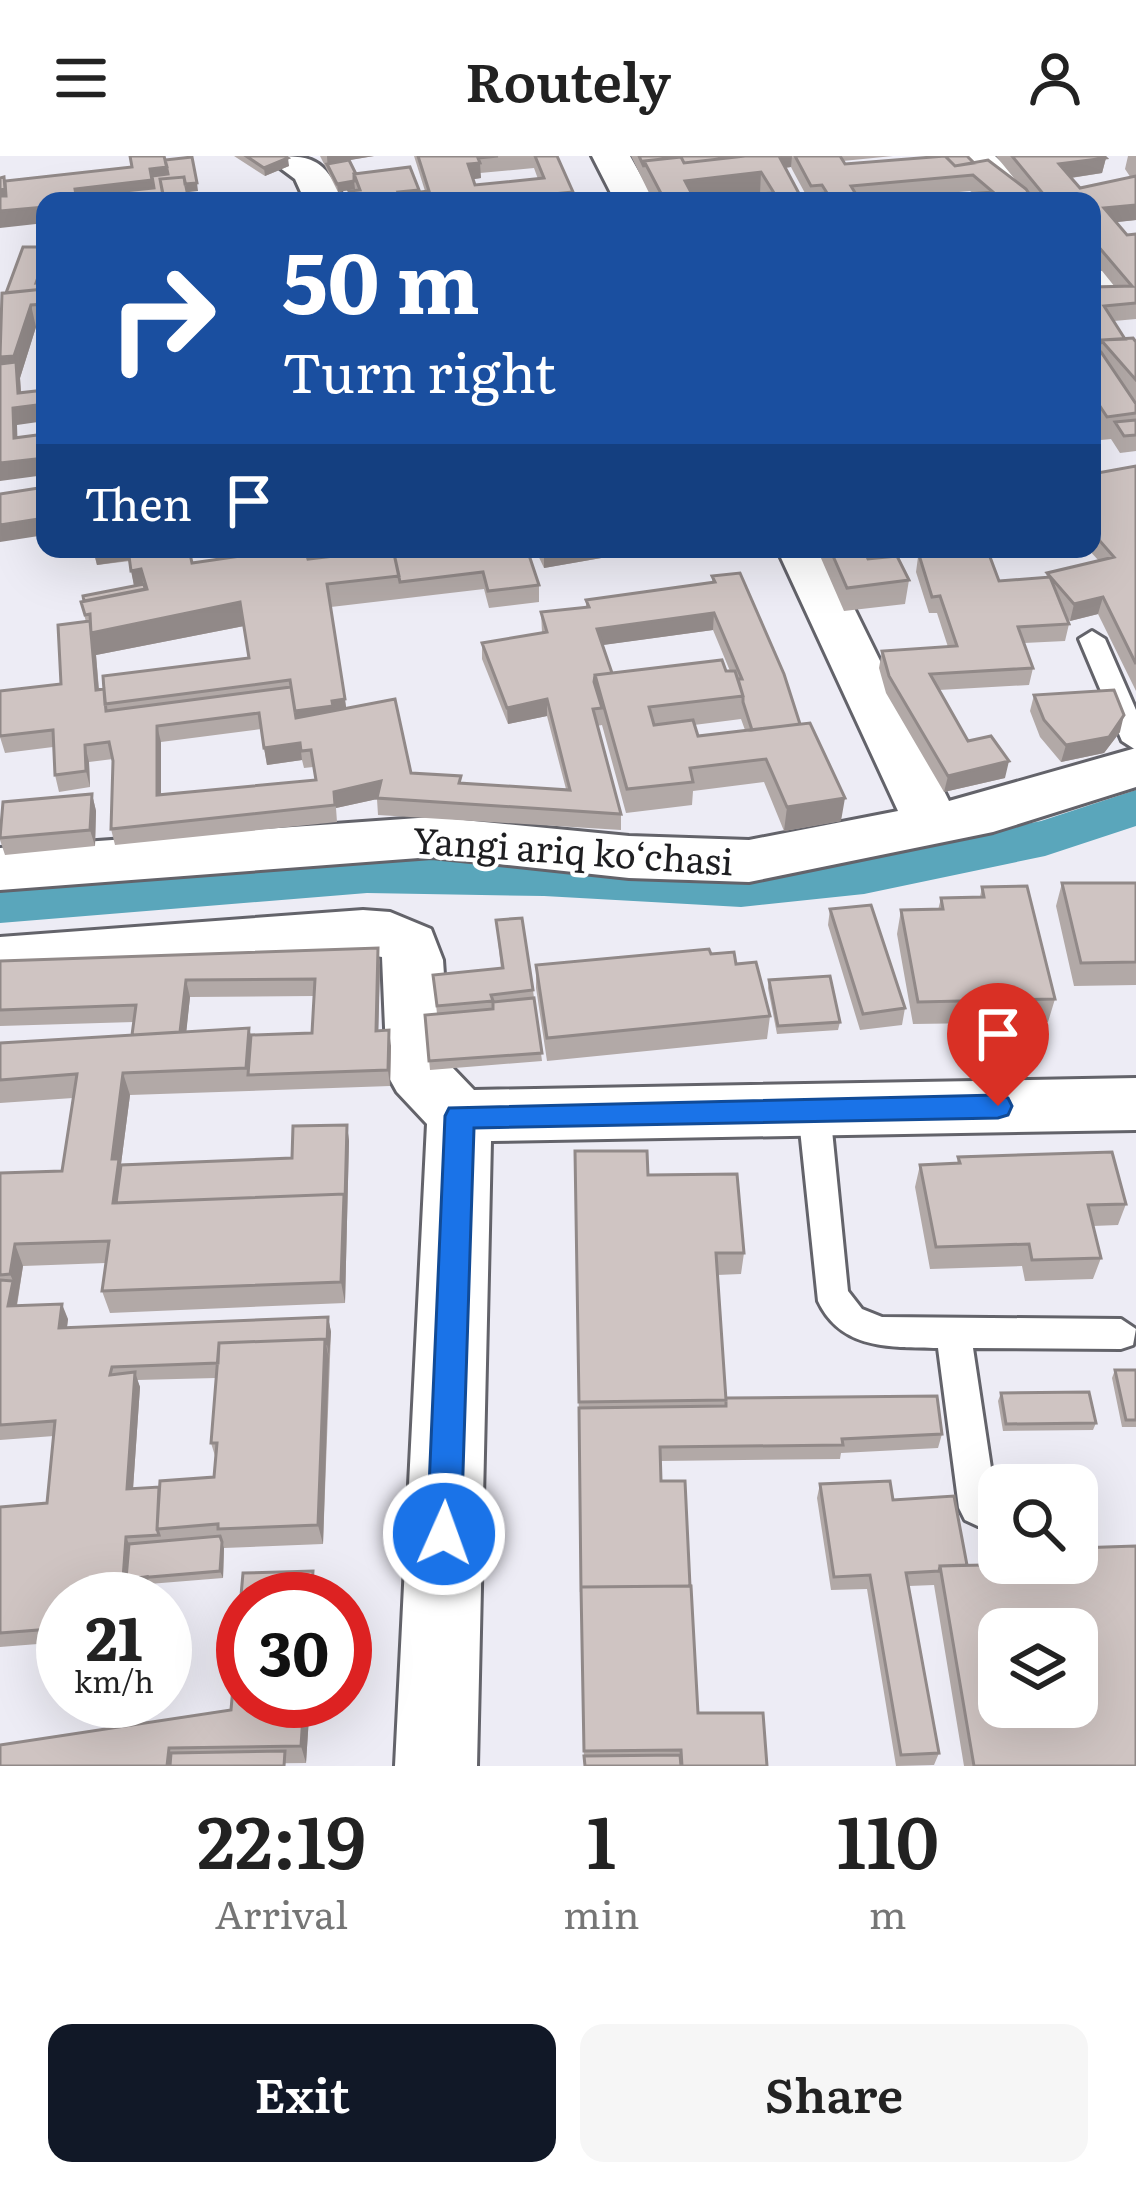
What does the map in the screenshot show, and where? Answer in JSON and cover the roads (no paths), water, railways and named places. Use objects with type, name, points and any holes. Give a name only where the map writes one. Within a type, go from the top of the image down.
[{"type":"street","points":[[283,156],[311,172],[321,192]]},
{"type":"street","points":[[610,156],[630,192]]},
{"type":"street","points":[[972,156],[1013,192]]},
{"type":"street","points":[[805,558],[932,824]]},
{"type":"street","name":"Yangi ariq ko‘chasi","points":[[0,869],[432,837],[628,857],[749,861],[993,812],[1136,767]]},
{"type":"street","points":[[0,961],[363,932],[390,934],[410,945],[419,1074],[459,1116],[436,1766]]},
{"type":"street","points":[[459,1116],[1136,1104]]},
{"type":"lane","points":[[1092,639],[1136,741]]},
{"type":"lane","points":[[814,1110],[831,1291],[838,1310],[854,1324],[882,1332],[1121,1334]]},
{"type":"lane","points":[[952,1332],[978,1508]]},
{"type":"waterway","points":[[0,904],[367,874],[544,877],[741,888],[864,875],[1045,838],[1136,808]]}]
